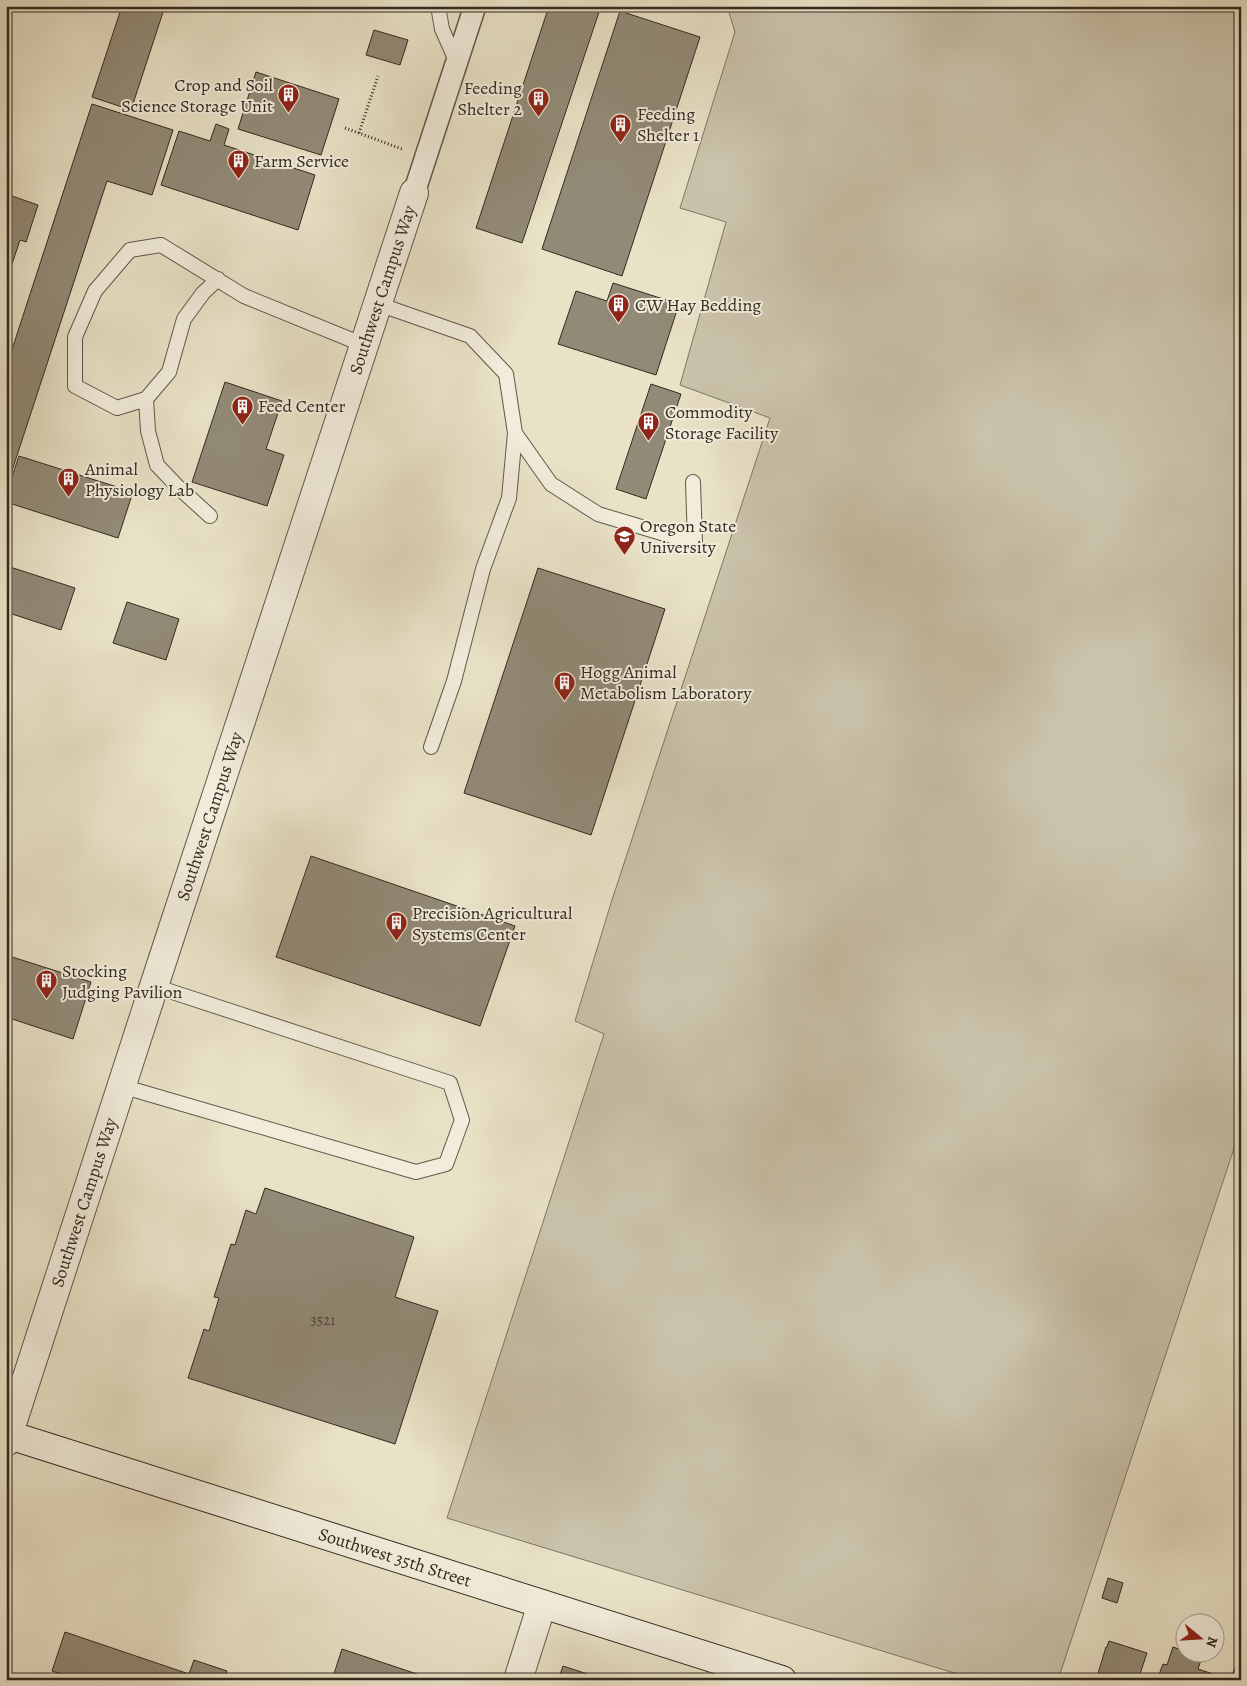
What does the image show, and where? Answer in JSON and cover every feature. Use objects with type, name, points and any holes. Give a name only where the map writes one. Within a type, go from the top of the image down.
[{"type":"street","points":[[414,193],[475,6]]},
{"type":"street","name":"Southwest Campus Way","points":[[7,1437],[414,193]]},
{"type":"street","name":"Southwest 35th Street","points":[[7,1437],[782,1680]]},
{"type":"street","points":[[518,1680],[542,1604]]},
{"type":"lane","points":[[438,6],[442,29],[457,63]]},
{"type":"lane","points":[[218,280],[203,293],[184,319],[169,372],[146,399],[117,408],[75,386],[75,337],[95,290],[130,250],[161,245],[218,280],[244,296],[364,345]]},
{"type":"lane","points":[[378,304],[470,336],[506,374],[515,433],[509,498],[482,569],[454,681],[430,747]]},
{"type":"lane","points":[[146,399],[148,431],[157,465],[210,516]]},
{"type":"lane","points":[[515,433],[551,484],[598,514],[695,544],[693,482]]},
{"type":"lane","points":[[121,1086],[416,1172],[446,1164],[462,1120],[450,1083],[154,986]]},
{"type":"path","points":[[359,134],[378,76]]},
{"type":"path","points":[[344,128],[426,158]]},
{"type":"shaded area","points":[[727,6],[1241,6],[1241,1127],[1058,1680],[977,1680],[447,1518],[604,1034],[575,1021],[611,903],[770,418],[680,385],[726,222],[680,208],[735,32]]},
{"type":"building","points":[[122,6],[165,6],[131,110],[92,97]]},
{"type":"building","name":"Feeding Shelter 2","points":[[549,6],[601,6],[522,243],[476,228]]},
{"type":"building","name":"Feeding Shelter 1","points":[[620,11],[700,37],[622,276],[542,249]]},
{"type":"building","points":[[374,30],[408,40],[400,65],[366,55]]},
{"type":"building","name":"Crop and Soil Science Storage Unit","points":[[256,72],[339,99],[321,155],[238,129]]},
{"type":"building","points":[[92,104],[173,130],[152,195],[107,181],[6,489],[6,368]]},
{"type":"building","name":"Farm Service","points":[[216,124],[229,129],[224,145],[315,175],[298,230],[161,185],[179,131],[210,141]]},
{"type":"building","points":[[6,194],[38,205],[26,242],[20,240],[6,282]]},
{"type":"building","name":"CW Hay Bedding","points":[[613,283],[679,304],[656,375],[558,344],[576,291],[607,301]]},
{"type":"building","name":"Feed Center","points":[[225,382],[282,401],[266,449],[284,455],[267,506],[192,482]]},
{"type":"building","name":"Commodity Storage Facility","points":[[651,384],[681,394],[646,499],[616,489]]},
{"type":"building","name":"Animal Physiology Lab","points":[[19,456],[133,492],[118,538],[6,502],[6,494]]},
{"type":"building","points":[[7,566],[75,588],[61,630],[6,612]]},
{"type":"building","name":"Hogg Animal Metabolism Laboratory","points":[[538,568],[665,609],[591,835],[464,793]]},
{"type":"building","points":[[127,602],[179,619],[166,660],[113,643]]},
{"type":"building","name":"Precision Agricultural Systems Center","points":[[311,856],[515,926],[480,1026],[276,957]]},
{"type":"building","name":"Stocking Judging Pavilion","points":[[6,955],[91,982],[73,1039],[6,1017]]},
{"type":"building","points":[[265,1188],[414,1237],[395,1297],[438,1311],[395,1444],[188,1378],[204,1329],[209,1331],[219,1298],[214,1297],[231,1244],[235,1245],[246,1210],[256,1214]]},
{"type":"building","points":[[1108,1578],[1123,1583],[1117,1603],[1102,1598]]},
{"type":"building","points":[[65,1632],[189,1674],[194,1660],[227,1671],[224,1680],[79,1680],[52,1671]]},
{"type":"building","points":[[1109,1641],[1147,1653],[1138,1680],[1096,1680]]},
{"type":"building","points":[[1173,1647],[1174,1664],[1200,1664],[1198,1669],[1213,1674],[1211,1680],[1157,1680],[1163,1664],[1167,1665]]},
{"type":"building","points":[[1241,1647],[1241,1680],[1231,1680]]},
{"type":"building","points":[[342,1649],[435,1680],[332,1680]]},
{"type":"building","points":[[563,1666],[606,1680],[558,1680]]},
{"type":"building","points":[[7,1672],[29,1680],[6,1680]]},
{"type":"place","name":"Crop and Soil Science Storage Unit","points":[[289,114]]},
{"type":"place","name":"Feeding Shelter 2","points":[[538,117]]},
{"type":"place","name":"Feeding Shelter 1","points":[[621,143]]},
{"type":"place","name":"Farm Service","points":[[238,180]]},
{"type":"place","name":"CW Hay Bedding","points":[[619,324]]},
{"type":"place","name":"Feed Center","points":[[242,425]]},
{"type":"place","name":"Commodity Storage Facility","points":[[649,441]]},
{"type":"place","name":"Animal Physiology Lab","points":[[69,498]]},
{"type":"place","name":"Oregon State University","points":[[624,555]]},
{"type":"place","name":"Hogg Animal Metabolism Laboratory","points":[[564,701]]},
{"type":"place","name":"Precision Agricultural Systems Center","points":[[396,942]]},
{"type":"place","name":"Stocking Judging Pavilion","points":[[46,1000]]}]
